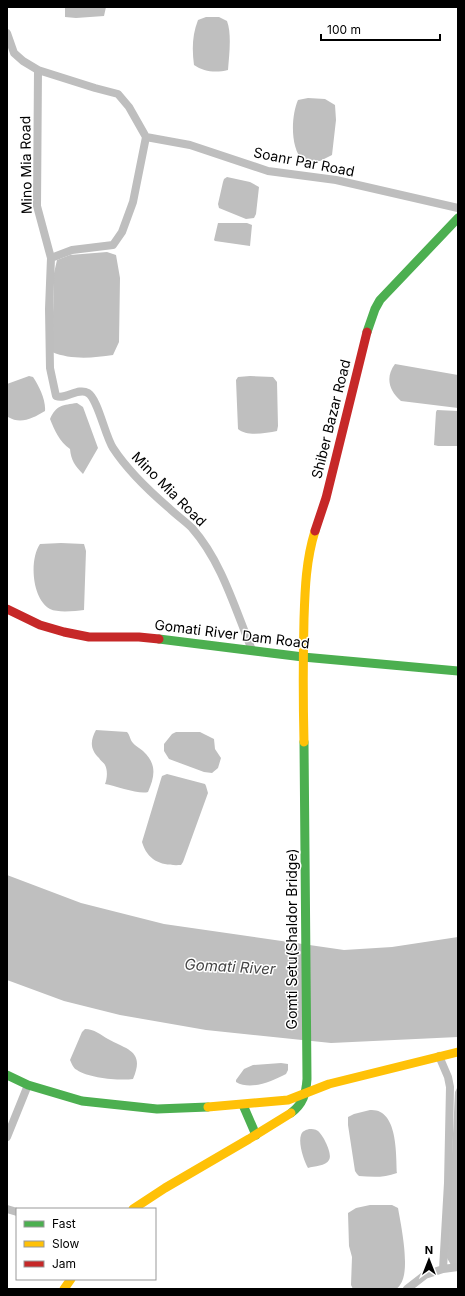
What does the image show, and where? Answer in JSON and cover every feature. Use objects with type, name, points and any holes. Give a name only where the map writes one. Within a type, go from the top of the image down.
[{"type":"street","points":[[7,32],[14,53],[23,61],[38,70],[118,94],[129,107],[146,137],[133,202],[122,232],[113,246],[72,250],[51,258]]},
{"type":"street","name":"Mino Mia Road","points":[[38,70],[37,206],[51,258],[49,309],[50,368],[56,396],[85,391],[89,394],[94,402],[112,446],[125,464],[143,485],[191,528],[208,550],[231,593],[252,650]]},
{"type":"street","name":"Soanr Par Road","points":[[146,137],[190,145],[268,171],[336,180],[458,208]]},
{"type":"street","name":"Shiber Bazar Road","points":[[305,799],[303,657],[306,578],[309,550],[326,498],[371,317],[387,292],[458,218]]},
{"type":"street","name":"Gomati River Dam Road","points":[[7,610],[40,625],[89,637],[139,637],[178,640],[303,657],[458,671]]},
{"type":"street","name":"Gomti Setu(Shaldor Bridge)","points":[[305,799],[306,1092]]},
{"type":"street","points":[[7,1075],[28,1085],[82,1101],[157,1109],[201,1108],[288,1100],[329,1084],[458,1052]]},
{"type":"street","points":[[439,1056],[448,1077],[450,1087],[448,1183],[443,1269]]},
{"type":"street","points":[[7,1137],[28,1085]]},
{"type":"street","points":[[135,1208],[293,1112],[300,1105],[306,1092]]},
{"type":"street","points":[[243,1105],[256,1135]]},
{"type":"street","points":[[407,1289],[425,1275],[443,1269],[458,1267]]},
{"type":"street","points":[[64,1289],[70,1280]]},
{"type":"water","points":[[65,7],[106,7],[104,16],[76,18],[65,17]]},
{"type":"water","points":[[206,17],[219,17],[227,21],[230,39],[228,70],[210,71],[194,65],[193,48],[195,31],[198,20]]},
{"type":"water","points":[[308,98],[325,99],[335,105],[336,120],[332,155],[320,161],[303,161],[296,148],[294,140],[293,123],[298,100]]},
{"type":"water","points":[[227,177],[250,182],[259,187],[256,214],[254,218],[246,219],[219,208],[218,204],[223,182]]},
{"type":"water","points":[[218,223],[247,223],[252,225],[250,246],[215,241]]},
{"type":"water","points":[[107,252],[116,255],[120,278],[119,342],[113,355],[74,357],[59,355],[52,352],[54,273],[57,260],[70,255]]},
{"type":"water","points":[[395,364],[458,375],[458,408],[401,401],[391,388],[389,379]]},
{"type":"water","points":[[29,376],[33,377],[40,389],[45,411],[27,420],[18,420],[8,417],[7,384]]},
{"type":"water","points":[[238,377],[273,377],[277,382],[277,431],[251,434],[238,429],[236,380]]},
{"type":"water","points":[[77,403],[83,407],[98,448],[83,474],[74,463],[70,449],[60,439],[50,419],[52,414],[60,406]]},
{"type":"water","points":[[437,410],[458,411],[458,446],[434,445]]},
{"type":"water","points":[[40,544],[84,544],[86,551],[84,610],[53,610],[44,604],[39,597],[34,579],[34,560],[37,551]]},
{"type":"water","points":[[96,730],[127,732],[134,744],[148,756],[153,765],[153,775],[148,792],[144,793],[105,784],[107,775],[106,767],[96,755],[92,745]]},
{"type":"water","points":[[176,732],[200,732],[214,739],[215,749],[221,758],[218,768],[212,773],[204,772],[169,759],[164,751],[164,744],[172,734]]},
{"type":"water","points":[[167,774],[205,784],[208,793],[181,865],[168,865],[157,861],[148,854],[142,842],[162,776]]},
{"type":"water","name":"Gomati River","points":[[7,875],[81,903],[164,924],[344,950],[392,947],[458,937],[458,1037],[331,1043],[206,1030],[120,1015],[64,1001],[7,980]]},
{"type":"water","points":[[85,1029],[97,1032],[128,1049],[136,1057],[136,1070],[133,1079],[127,1080],[96,1077],[82,1073],[74,1068],[70,1060],[82,1032]]},
{"type":"water","points":[[288,1064],[286,1074],[255,1085],[248,1086],[236,1082],[244,1069],[253,1065]]},
{"type":"water","points":[[458,1086],[458,1265],[451,1265],[447,1258],[455,1092]]},
{"type":"water","points":[[370,1110],[379,1111],[386,1116],[391,1124],[394,1134],[397,1173],[392,1175],[369,1177],[359,1176],[355,1171],[348,1117]]},
{"type":"water","points":[[309,1129],[316,1130],[320,1133],[325,1140],[330,1157],[325,1164],[308,1168],[302,1152],[300,1138],[304,1131]]},
{"type":"water","points":[[370,1205],[392,1205],[398,1208],[403,1236],[405,1269],[400,1286],[396,1289],[353,1289],[351,1285],[352,1257],[349,1246],[348,1213],[356,1208]]},
{"type":"traffic: fast","points":[[367,332],[375,309],[380,300],[458,218]]},
{"type":"traffic: fast","points":[[159,639],[303,657],[458,671]]},
{"type":"traffic: fast","points":[[291,1113],[295,1110],[303,1098],[307,1079],[304,742]]},
{"type":"traffic: fast","points":[[7,1075],[28,1085],[82,1101],[157,1109],[208,1107]]},
{"type":"traffic: fast","points":[[243,1105],[256,1135]]},
{"type":"traffic: slow","points":[[304,742],[303,665],[306,574],[315,531]]},
{"type":"traffic: slow","points":[[208,1107],[288,1100],[329,1084],[458,1052]]},
{"type":"traffic: slow","points":[[135,1208],[165,1188],[291,1113]]},
{"type":"traffic: slow","points":[[64,1289],[70,1280]]},
{"type":"traffic: jam","points":[[315,531],[326,498],[367,332]]},
{"type":"traffic: jam","points":[[7,609],[40,625],[89,637],[139,637],[159,639]]}]
